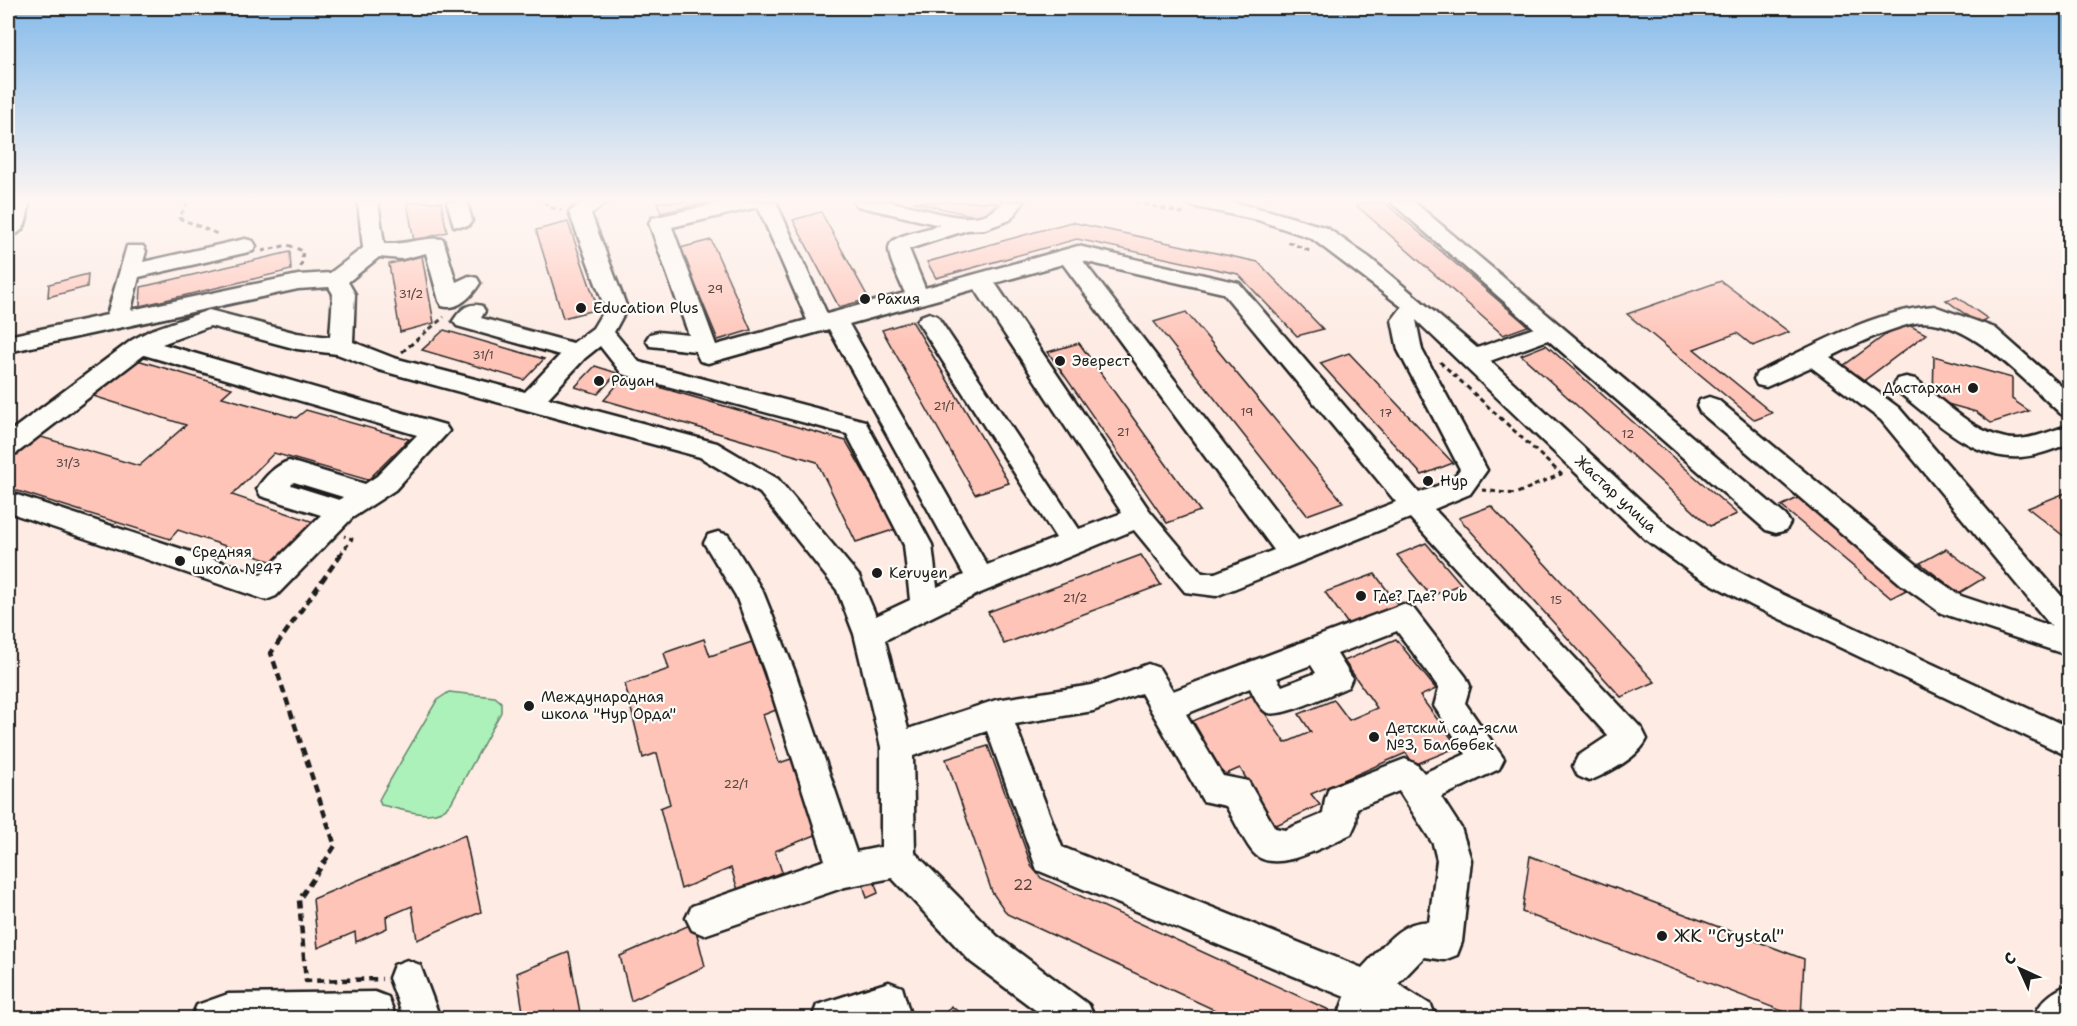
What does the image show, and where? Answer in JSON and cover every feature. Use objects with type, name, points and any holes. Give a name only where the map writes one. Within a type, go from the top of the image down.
[{"type":"street","points":[[117,319],[132,262],[218,250]]},
{"type":"street","points":[[8,344],[298,282],[336,280],[374,250],[402,252],[411,250]]},
{"type":"street","points":[[437,250],[450,301],[469,283]]},
{"type":"street","points":[[529,403],[577,352],[602,333],[616,308],[594,250]]},
{"type":"street","points":[[670,250],[708,355],[1078,253],[1231,288],[1415,506],[1631,740],[1589,766]]},
{"type":"street","points":[[790,250],[827,322],[981,580]]},
{"type":"street","points":[[898,250],[898,256],[918,297]]},
{"type":"street","name":"Жастар улица","points":[[1343,250],[1415,306],[1655,531],[1702,566],[1763,598],[2070,743]]},
{"type":"street","points":[[1456,250],[1776,523]]},
{"type":"street","points":[[1068,256],[1293,554]]},
{"type":"street","points":[[336,280],[344,294],[340,346]]},
{"type":"street","points":[[981,280],[1139,517],[1195,584],[1216,585],[1461,487],[1474,470],[1410,350],[1404,320],[1415,306]]},
{"type":"street","points":[[474,311],[465,321],[577,352]]},
{"type":"street","points":[[1766,379],[1812,356],[1908,315],[1934,314],[1987,334],[2070,408]]},
{"type":"street","points":[[8,446],[140,346],[159,336],[209,318],[297,341],[340,346],[387,364],[708,450],[769,486],[849,584],[869,634],[897,747],[898,860],[984,949],[1076,1018]]},
{"type":"street","points":[[929,321],[1073,542]]},
{"type":"street","points":[[1473,358],[1550,331]]},
{"type":"street","points":[[602,333],[631,368],[855,427],[918,545],[925,604]]},
{"type":"street","points":[[658,340],[704,344]]},
{"type":"street","points":[[8,502],[266,588],[333,520],[366,494],[386,483],[436,431],[140,346]]},
{"type":"street","points":[[1812,356],[1890,414],[2070,627]]},
{"type":"street","points":[[1906,385],[1977,437],[1998,446],[2018,449],[2070,434]]},
{"type":"street","points":[[1709,406],[1912,577],[1951,605],[2070,644]]},
{"type":"street","points":[[333,520],[270,489],[289,471],[366,494]]},
{"type":"street","points":[[869,634],[925,604],[1139,517]]},
{"type":"street","points":[[718,543],[749,592],[776,662],[845,870]]},
{"type":"street","points":[[1166,708],[1403,616],[1455,686],[1449,706],[1488,759],[1419,791]]},
{"type":"street","points":[[897,747],[996,714],[1093,698],[1148,677],[1214,790],[1236,792],[1265,842],[1286,846],[1339,823],[1341,799],[1405,774],[1419,791],[1449,839],[1454,860],[1444,942],[1418,939],[1361,1003]]},
{"type":"street","points":[[996,714],[1049,858],[1361,1003],[1396,1002],[1418,1018]]},
{"type":"street","points":[[704,918],[845,870],[898,860]]},
{"type":"street","points":[[407,978],[422,1018]]},
{"type":"street","points":[[830,1018],[889,1000],[893,1018]]},
{"type":"street","points":[[2052,1018],[2070,1002]]},
{"type":"street","points":[[210,1018],[228,1012],[375,1010],[375,1018]]},
{"type":"path","points":[[247,250],[249,254],[267,250]]},
{"type":"path","points":[[298,282],[303,251],[300,250]]},
{"type":"path","points":[[387,364],[454,309],[450,301]]},
{"type":"path","points":[[1461,487],[1515,494],[1561,474]]},
{"type":"path","points":[[333,520],[352,539],[271,653],[335,846],[299,900],[306,981],[407,978]]},
{"type":"green space","points":[[449,692],[495,697],[501,702],[501,712],[451,803],[437,813],[428,814],[381,805],[379,800],[382,794],[437,700]]},
{"type":"building","points":[[542,250],[578,250],[598,309],[563,318]]},
{"type":"building","points":[[681,250],[715,250],[751,330],[718,340]]},
{"type":"building","points":[[809,250],[842,250],[869,299],[839,307]]},
{"type":"building","points":[[971,250],[1038,250],[936,278],[927,262]]},
{"type":"building","points":[[1127,250],[1201,250],[1258,262],[1323,329],[1297,336],[1238,274]]},
{"type":"building","points":[[1407,250],[1440,250],[1528,326],[1503,335]]},
{"type":"building","points":[[290,252],[291,270],[140,306],[141,287]]},
{"type":"building","points":[[422,256],[434,323],[400,332],[389,264]]},
{"type":"building","points":[[88,274],[87,287],[48,297],[49,284]]},
{"type":"building","points":[[1721,281],[1789,332],[1753,346],[1737,333],[1694,349],[1772,413],[1755,420],[1627,314]]},
{"type":"building","points":[[1957,297],[1988,319],[1977,323],[1946,300]]},
{"type":"building","points":[[1186,312],[1343,502],[1307,515],[1154,322]]},
{"type":"building","points":[[912,321],[1009,483],[975,494],[882,330]]},
{"type":"building","points":[[1903,322],[1926,334],[1862,382],[1839,369]]},
{"type":"building","points":[[444,330],[544,359],[524,380],[422,350]]},
{"type":"building","points":[[1079,343],[1200,511],[1167,523],[1048,352]]},
{"type":"building","points":[[1546,345],[1737,514],[1710,526],[1521,355]]},
{"type":"building","points":[[1349,353],[1453,463],[1422,475],[1320,363]]},
{"type":"building","name":"Дастархан","points":[[1934,356],[2012,378],[2012,399],[2029,411],[1991,423],[1976,412],[1933,400]]},
{"type":"building","name":"Средняя школа №47","points":[[134,359],[232,388],[222,397],[296,418],[306,410],[409,439],[368,480],[274,453],[232,495],[314,522],[276,563],[178,530],[170,539],[8,488],[8,460],[38,436],[139,466],[186,425],[90,395]]},
{"type":"building","points":[[595,366],[617,373],[598,394],[575,387]]},
{"type":"building","points":[[624,377],[846,441],[896,529],[856,542],[817,462],[604,400]]},
{"type":"building","points":[[2070,491],[2070,541],[2028,508]]},
{"type":"building","points":[[1798,498],[1908,589],[1891,598],[1781,506]]},
{"type":"building","points":[[1491,506],[1655,682],[1621,697],[1459,518]]},
{"type":"building","points":[[1426,543],[1461,584],[1431,596],[1397,555]]},
{"type":"building","points":[[1946,549],[1984,578],[1959,593],[1920,563]]},
{"type":"building","points":[[1141,555],[1161,585],[1004,644],[988,612]]},
{"type":"building","points":[[1375,574],[1399,606],[1348,624],[1325,592]]},
{"type":"building","points":[[704,639],[710,656],[752,642],[776,710],[763,715],[779,763],[797,757],[823,832],[775,851],[782,872],[738,890],[731,868],[681,889],[660,808],[670,804],[657,753],[643,758],[625,684],[669,669],[664,653]]},
{"type":"building","name":"Детский сад-ясли №3, Балбөбек","points":[[1396,639],[1436,689],[1420,696],[1458,747],[1414,765],[1406,753],[1311,794],[1320,805],[1274,826],[1240,768],[1224,775],[1193,721],[1253,695],[1285,743],[1311,732],[1299,714],[1334,700],[1349,720],[1377,708],[1344,661]]},
{"type":"building","points":[[988,746],[1032,867],[1041,878],[1329,1010],[1326,1018],[1232,1018],[1007,914],[992,892],[946,759]]},
{"type":"building","points":[[465,835],[481,912],[417,940],[412,906],[386,917],[387,928],[356,942],[355,932],[318,948],[313,899]]},
{"type":"building","name":"ЖК \"Crystal\"","points":[[1530,856],[1804,959],[1801,1018],[1522,912]]},
{"type":"building","points":[[873,877],[878,893],[867,898],[862,881]]},
{"type":"building","points":[[694,923],[705,966],[631,1001],[620,956]]},
{"type":"building","points":[[569,952],[581,1018],[524,1018],[517,973]]},
{"type":"building","points":[[951,1006],[967,1018],[942,1018]]},
{"type":"place","name":"Рахия","points":[[865,299]]},
{"type":"place","name":"Education Plus","points":[[581,308]]},
{"type":"place","name":"Эверест","points":[[1060,361]]},
{"type":"place","name":"Рауан","points":[[599,381]]},
{"type":"place","name":"Дастархан","points":[[1973,388]]},
{"type":"place","name":"Нур","points":[[1428,481]]},
{"type":"place","name":"Средняя школа №47","points":[[180,561]]},
{"type":"place","name":"Keruyen","points":[[877,573]]},
{"type":"place","name":"Где? Где? Pub","points":[[1361,596]]},
{"type":"place","name":"Международная школа \"Нур Орда\"","points":[[529,706]]},
{"type":"place","name":"Детский сад-ясли №3, Балбөбек","points":[[1374,737]]},
{"type":"place","name":"ЖК \"Crystal\"","points":[[1662,936]]}]
